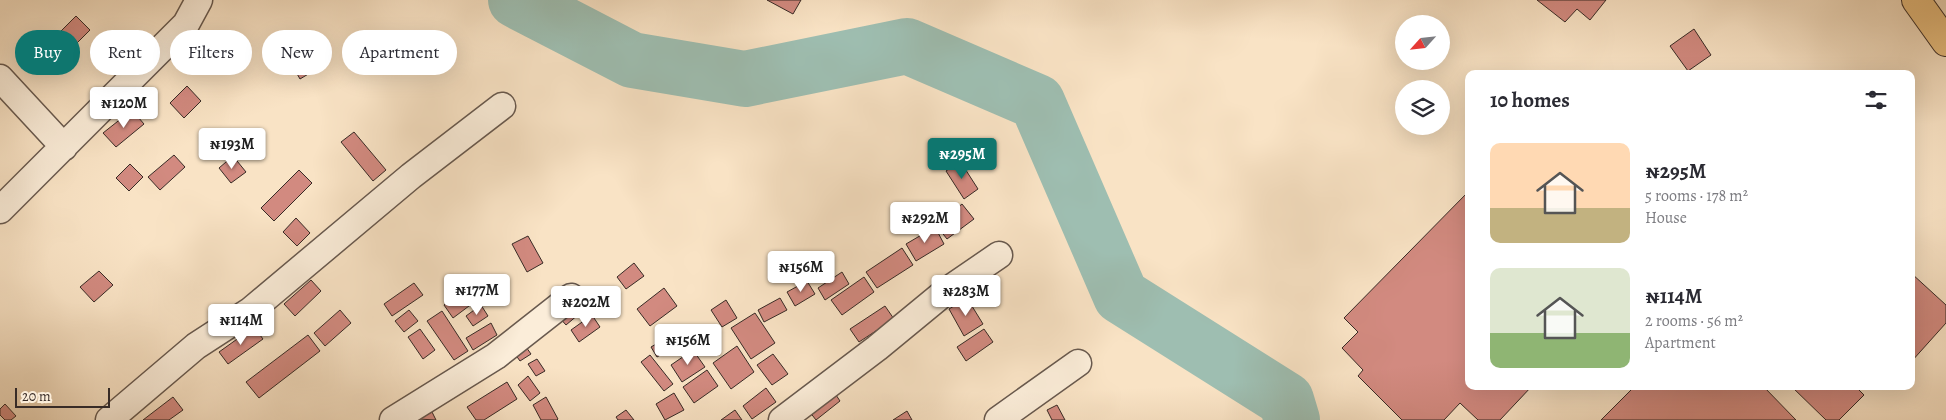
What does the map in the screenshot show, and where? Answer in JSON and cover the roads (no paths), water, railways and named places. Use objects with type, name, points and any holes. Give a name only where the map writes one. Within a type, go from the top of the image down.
[{"type":"main road","points":[[1916,0],[1946,42]]},
{"type":"street","points":[[0,210],[186,24],[199,0]]},
{"type":"street","points":[[0,78],[64,147]]},
{"type":"street","points":[[109,420],[203,342],[250,311],[411,176],[502,106]]},
{"type":"street","points":[[782,420],[877,348],[945,292],[1000,255]]},
{"type":"street","points":[[393,420],[496,356],[571,297]]},
{"type":"street","points":[[998,420],[1078,363]]},
{"type":"waterway","points":[[516,0],[632,60],[745,79],[907,46],[1037,102],[1121,296],[1286,400],[1292,420]]}]
